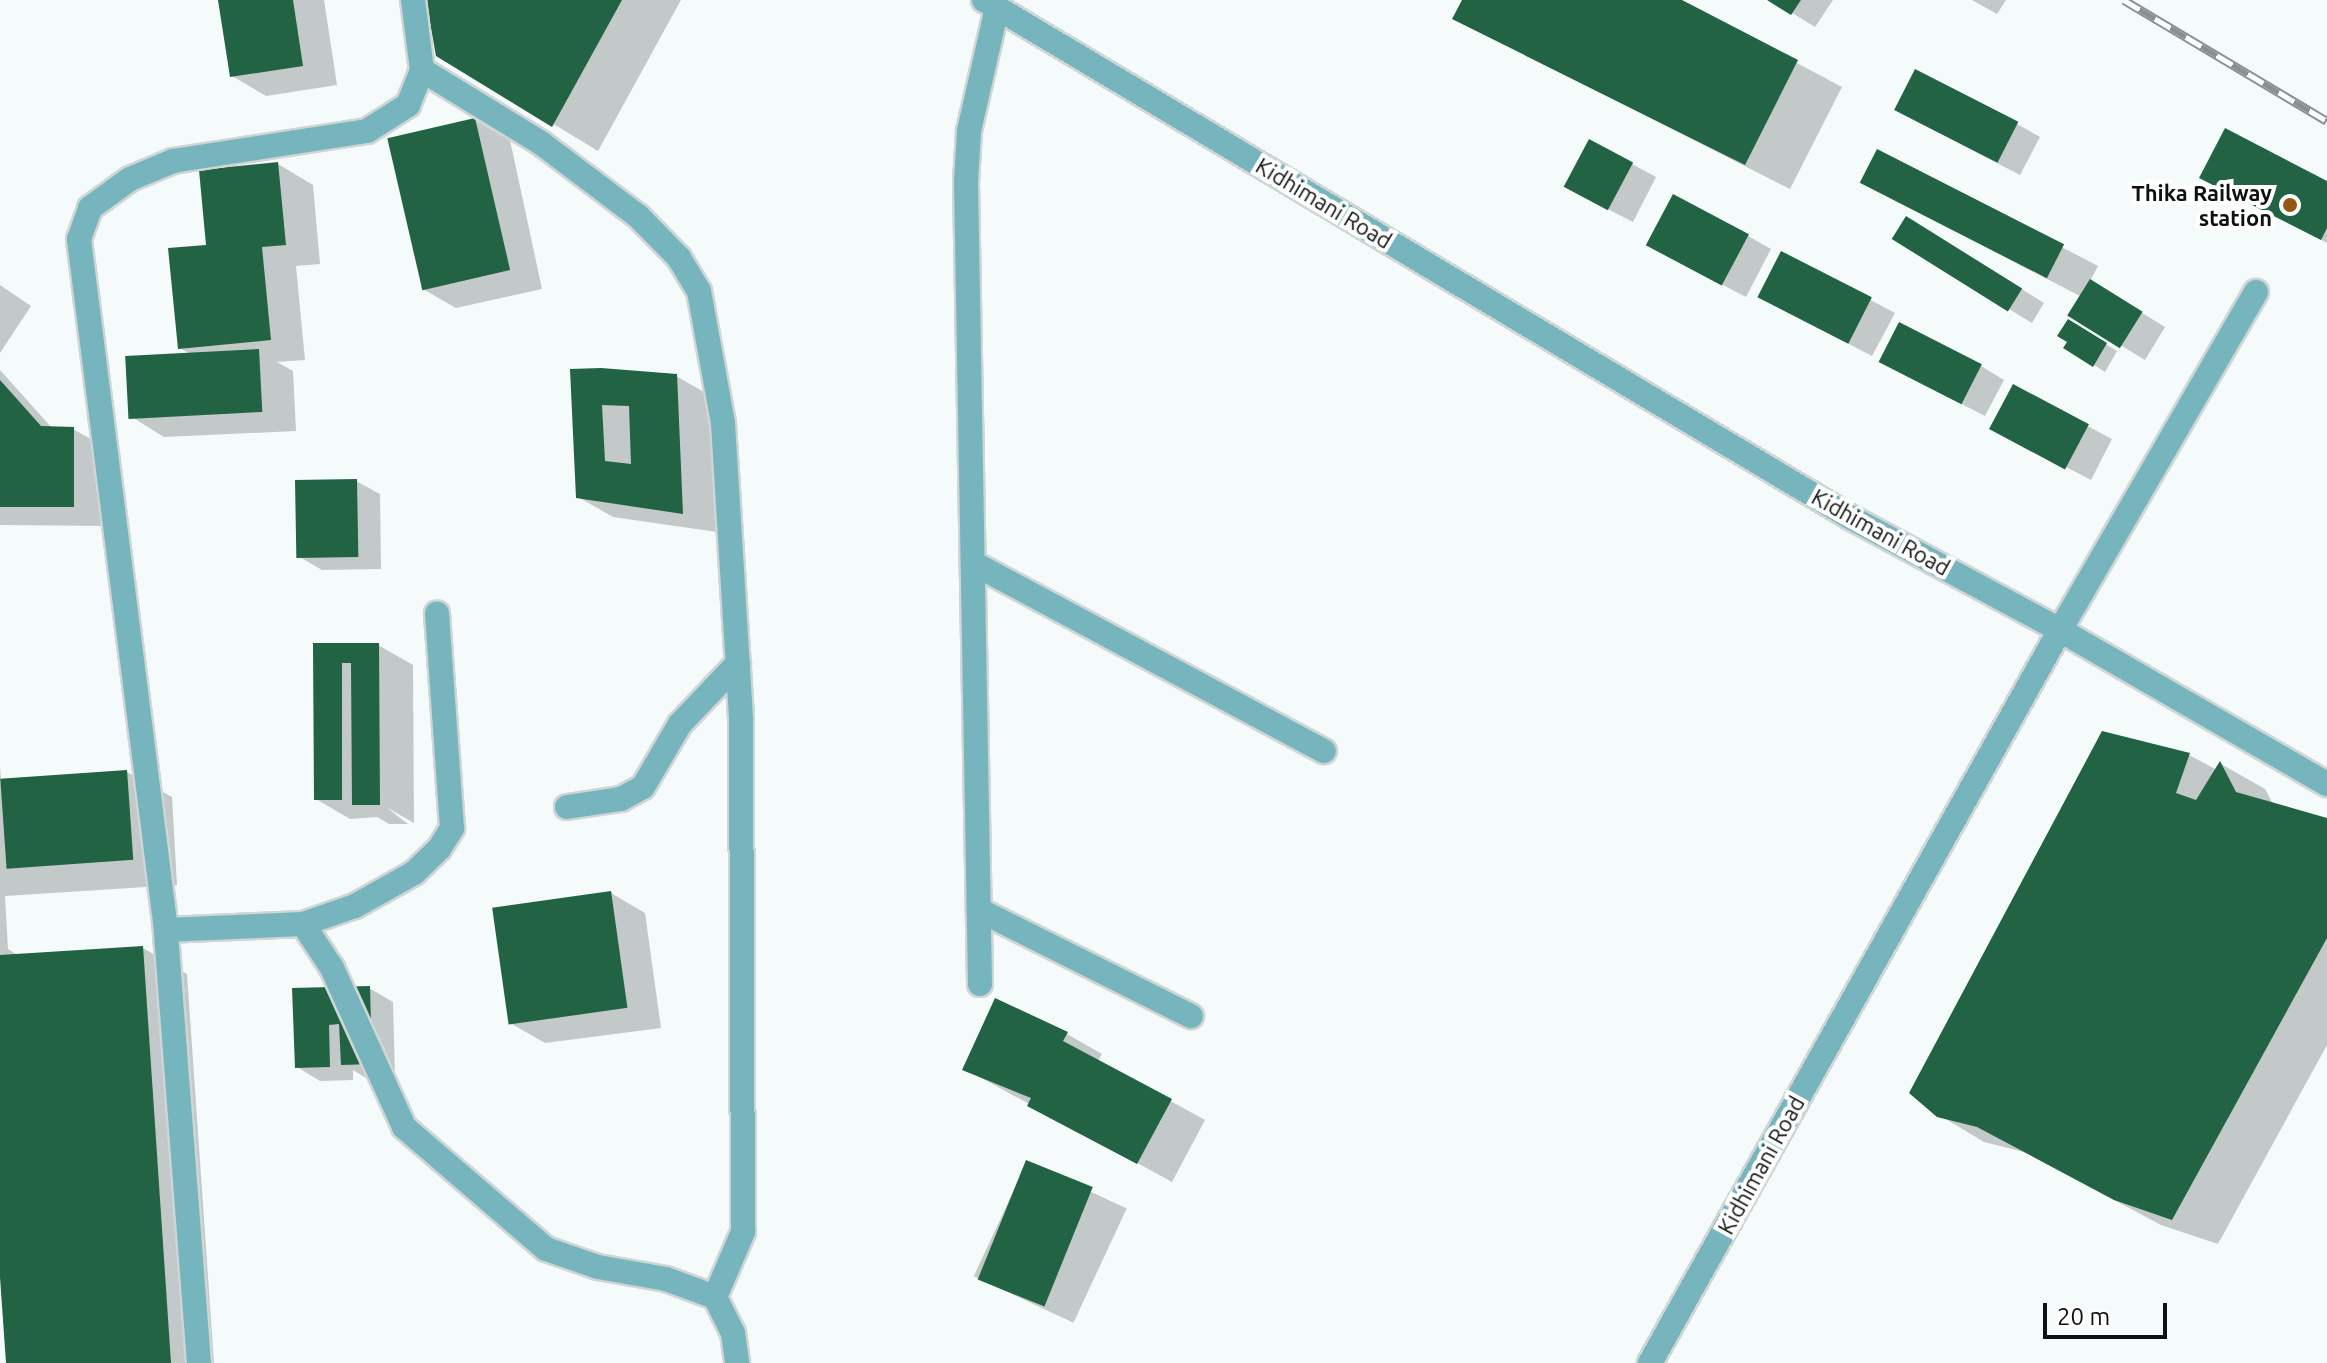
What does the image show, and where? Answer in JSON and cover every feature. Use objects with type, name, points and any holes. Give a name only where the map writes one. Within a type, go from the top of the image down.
[{"type":"street","points":[[199,1363],[166,930],[79,239],[82,223],[90,208],[130,179],[173,161],[367,131],[408,105],[422,70],[413,0]]},
{"type":"street","points":[[980,984],[966,182],[969,131],[991,4]]},
{"type":"street","name":"Kidhimani Road","points":[[991,4],[1850,517],[2060,630],[1650,1363]]},
{"type":"street","points":[[422,70],[541,143],[638,216],[679,258],[699,291],[723,423],[738,663],[743,1232],[715,1297]]},
{"type":"street","points":[[2256,292],[2060,630],[2327,784]]},
{"type":"street","points":[[973,563],[1324,751]]},
{"type":"street","points":[[166,930],[303,924],[355,906],[414,873],[452,828],[437,614]]},
{"type":"street","points":[[567,807],[621,799],[643,787],[680,724],[738,663]]},
{"type":"street","points":[[979,910],[1191,1016]]},
{"type":"street","points":[[303,924],[332,968],[404,1127],[441,1155],[500,1214],[546,1249],[598,1267],[666,1279],[715,1297],[733,1333],[737,1363]]},
{"type":"building","points":[[218,0],[293,0],[303,66],[230,77]]},
{"type":"building","points":[[426,0],[622,0],[552,127],[436,56]]},
{"type":"building","points":[[1462,0],[1682,0],[1798,60],[1745,165],[1452,19]]},
{"type":"building","points":[[1767,0],[1801,0],[1791,15]]},
{"type":"building","points":[[1915,69],[2018,122],[1997,163],[1894,110]]},
{"type":"building","points":[[475,118],[510,270],[422,290],[387,138]]},
{"type":"building","name":"Thika Railway station","points":[[2225,128],[2327,181],[2327,228],[2321,240],[2199,178]]},
{"type":"building","points":[[1589,139],[1633,162],[1608,210],[1564,187]]},
{"type":"building","points":[[1877,149],[2064,244],[2047,278],[1860,183]]},
{"type":"building","points":[[278,162],[286,245],[262,247],[271,340],[178,349],[168,248],[206,245],[199,170]]},
{"type":"building","points":[[1673,194],[1749,234],[1722,286],[1646,245]]},
{"type":"building","points":[[1906,216],[2022,289],[2008,311],[1892,239]]},
{"type":"building","points":[[1781,251],[1872,297],[1848,344],[1757,297]]},
{"type":"building","points":[[2090,279],[2143,312],[2120,348],[2067,315]]},
{"type":"building","points":[[2068,319],[2107,343],[2093,367],[2063,348],[2067,342],[2057,336]]},
{"type":"building","points":[[1899,322],[1982,364],[1961,404],[1879,362]]},
{"type":"building","points":[[259,349],[262,412],[128,419],[125,356]]},
{"type":"building","points":[[601,368],[677,374],[683,514],[576,498],[570,369]],"holes":[[[602,405],[629,406],[631,464],[605,461]]]},
{"type":"building","points":[[0,380],[41,426],[74,427],[74,507],[0,507]]},
{"type":"building","points":[[2013,384],[2089,424],[2065,469],[1989,429]]},
{"type":"building","points":[[357,479],[358,557],[296,558],[295,480]]},
{"type":"building","points":[[313,643],[379,643],[380,805],[352,805],[351,663],[342,663],[342,800],[314,800]]},
{"type":"building","points":[[2102,731],[2190,753],[2176,793],[2196,800],[2220,761],[2236,792],[2327,818],[2327,938],[2172,1220],[2114,1200],[1977,1127],[1937,1117],[1909,1093]]},
{"type":"building","points":[[127,770],[133,860],[7,869],[0,779]]},
{"type":"building","points":[[611,891],[627,1008],[509,1025],[492,908]]},
{"type":"building","points":[[143,946],[171,1363],[6,1363],[0,1277],[0,955]]},
{"type":"building","points":[[370,986],[372,1064],[341,1065],[339,1024],[329,1025],[330,1067],[295,1068],[292,988]]},
{"type":"building","points":[[995,998],[1068,1032],[1063,1041],[1172,1099],[1137,1164],[1027,1106],[1031,1098],[962,1070]]},
{"type":"building","points":[[1026,1160],[1093,1187],[1044,1307],[978,1280]]},
{"type":"railway","points":[[2124,0],[2327,121]]},
{"type":"place","name":"Thika Railway station","points":[[2290,205]]}]
